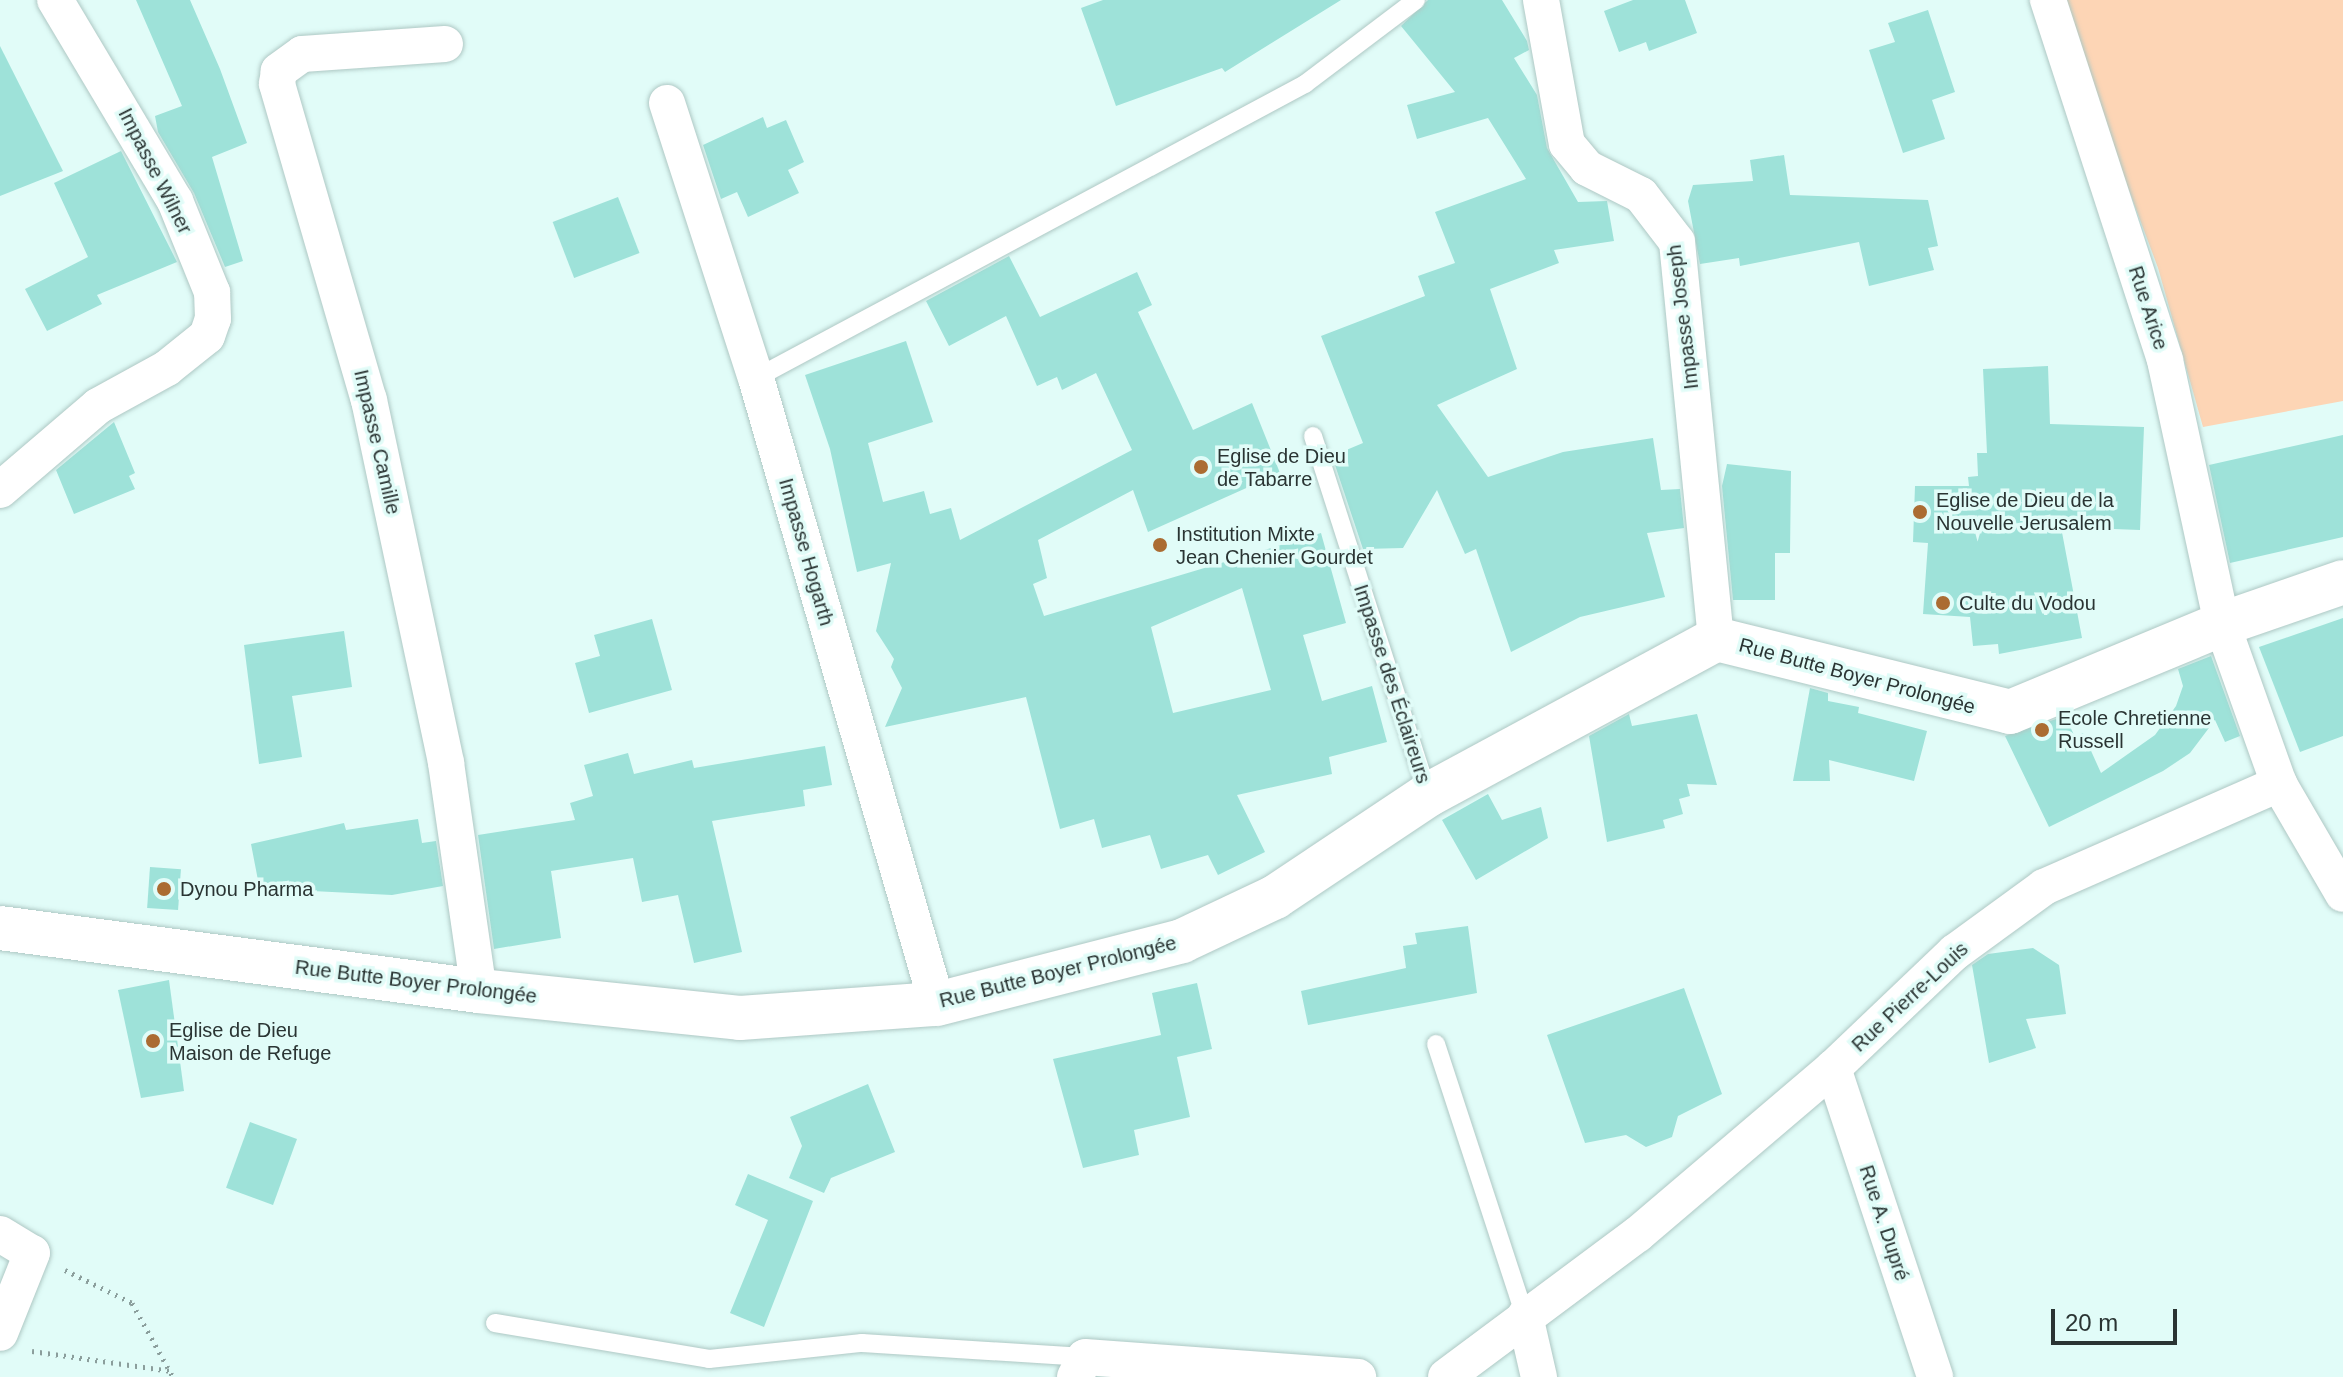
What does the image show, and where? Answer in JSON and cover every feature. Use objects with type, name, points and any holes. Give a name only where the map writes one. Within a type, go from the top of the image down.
[{"type":"street","name":"Impasse Wilner","points":[[0,490],[98,406],[167,368],[207,336],[213,319],[212,292],[175,201],[55,0]]},
{"type":"street","name":"Impasse Joseph","points":[[1541,0],[1567,144],[1587,168],[1641,195],[1677,242],[1716,639]]},
{"type":"street","name":"Rue Arice","points":[[2048,0],[2165,360],[2222,624]]},
{"type":"street","name":"Impasse Camille","points":[[445,44],[302,54],[279,71],[277,84],[369,400],[446,763],[479,991]]},
{"type":"street","name":"Impasse Hogarth","points":[[667,103],[756,378],[937,1004]]},
{"type":"street","name":"Rue Butte Boyer Prolongée","points":[[0,928],[479,991],[740,1018],[937,1004],[1182,941],[1275,897],[1428,795],[1716,639],[2010,712],[2222,624],[2343,582]]},
{"type":"street","points":[[2222,624],[2279,784],[2343,894]]},
{"type":"street","name":"Rue Pierre-Louis","points":[[1446,1377],[1638,1234],[1833,1068],[1955,952],[2044,887],[2279,784]]},
{"type":"street","name":"Rue A. Dupré","points":[[1833,1068],[1935,1377]]},
{"type":"street","points":[[0,1234],[32,1253],[8,1340]]},
{"type":"street","points":[[1525,1316],[1539,1377]]},
{"type":"street","points":[[1080,1367],[1358,1377]]},
{"type":"lane","points":[[756,378],[1305,84],[1416,0]]},
{"type":"lane","name":"Impasse des Éclaireurs","points":[[1313,436],[1428,795]]},
{"type":"lane","points":[[1436,1044],[1525,1316]]},
{"type":"lane","points":[[495,1323],[709,1359],[862,1343],[1080,1367]]},
{"type":"path","points":[[32,1253],[132,1303],[172,1374]]},
{"type":"path","points":[[8,1340],[172,1374]]},
{"type":"shaded area","points":[[2058,0],[2343,0],[2343,401],[2203,427],[2158,268]]},
{"type":"building","points":[[136,0],[190,0],[220,69],[247,143],[212,157],[243,261],[225,267],[194,193],[158,132],[155,116],[182,106]]},
{"type":"building","points":[[1103,0],[1341,0],[1225,72],[1222,68],[1116,106],[1081,8]]},
{"type":"building","points":[[1428,0],[1502,0],[1527,41],[1529,50],[1514,58],[1537,95],[1547,148],[1578,202],[1607,201],[1614,241],[1554,250],[1559,263],[1490,289],[1517,369],[1437,405],[1488,477],[1563,452],[1653,438],[1661,490],[1680,489],[1684,528],[1647,533],[1665,597],[1580,617],[1511,652],[1476,549],[1465,554],[1437,490],[1403,548],[1363,549],[1332,456],[1363,443],[1321,336],[1425,296],[1418,276],[1455,263],[1435,212],[1526,179],[1488,118],[1417,139],[1407,105],[1455,92],[1401,26]]},
{"type":"building","points":[[1633,0],[1685,0],[1697,33],[1649,51],[1646,42],[1619,52],[1604,11]]},
{"type":"building","points":[[1928,10],[1955,92],[1932,100],[1945,139],[1903,153],[1869,50],[1895,42],[1888,23]]},
{"type":"building","points":[[0,46],[63,171],[0,196]]},
{"type":"building","points":[[763,117],[767,128],[786,120],[804,162],[788,170],[799,193],[748,217],[737,192],[721,199],[703,145]]},
{"type":"building","points":[[121,151],[177,262],[97,295],[102,304],[47,331],[25,289],[88,257],[54,183]]},
{"type":"building","points":[[1784,155],[1790,195],[1928,200],[1938,246],[1928,248],[1934,270],[1869,286],[1859,242],[1740,266],[1739,258],[1700,264],[1688,201],[1693,185],[1753,181],[1750,160]]},
{"type":"building","points":[[618,197],[640,253],[574,278],[553,222]]},
{"type":"building","points":[[1009,256],[1040,317],[1137,272],[1152,305],[1138,312],[1193,430],[1252,403],[1280,473],[1148,532],[1133,490],[1038,540],[1047,578],[1033,584],[1044,616],[1321,533],[1346,623],[1303,635],[1322,701],[1372,686],[1387,742],[1329,757],[1332,774],[1237,795],[1265,852],[1218,875],[1208,855],[1161,869],[1150,835],[1102,848],[1094,819],[1060,829],[1026,697],[885,727],[902,688],[891,667],[894,659],[876,631],[891,563],[857,572],[830,449],[805,375],[906,341],[933,422],[868,443],[883,502],[924,491],[930,514],[951,508],[960,540],[1132,450],[1096,373],[1062,390],[1057,377],[1037,386],[1006,316],[949,346],[926,301]],"holes":[[[1242,588],[1271,690],[1173,713],[1151,627]]]},
{"type":"building","points":[[2048,366],[2050,424],[2144,427],[2140,530],[2061,527],[2082,638],[1999,654],[1998,644],[1973,646],[1970,617],[1923,614],[1928,543],[1913,542],[1915,486],[1969,486],[1968,477],[1978,476],[1977,453],[1987,453],[1983,369]]},
{"type":"building","points":[[114,422],[135,473],[129,476],[135,489],[74,514],[56,470]]},
{"type":"building","points":[[2343,435],[2343,537],[2230,563],[2209,465]]},
{"type":"building","points":[[1727,464],[1791,471],[1790,553],[1775,553],[1775,600],[1733,600],[1722,486]]},
{"type":"building","points":[[2343,618],[2343,736],[2300,752],[2259,647]]},
{"type":"building","points":[[652,619],[672,690],[589,713],[575,663],[600,656],[594,635]]},
{"type":"building","points":[[344,631],[352,687],[292,696],[302,757],[259,764],[244,645]]},
{"type":"building","name":"Ecole Chretienne Russell","points":[[2211,656],[2240,736],[2225,742],[2215,720],[2190,753],[2163,771],[2049,827],[2005,736],[2065,716],[2075,737],[2083,733],[2101,773],[2155,735],[2176,706],[2183,686],[2178,669]]},
{"type":"building","points":[[1810,688],[1828,693],[1828,701],[1859,707],[1858,713],[1927,731],[1914,781],[1829,760],[1830,781],[1793,781]]},
{"type":"building","points":[[1629,714],[1632,726],[1697,714],[1717,785],[1687,784],[1690,796],[1679,799],[1683,814],[1663,820],[1665,828],[1607,842],[1589,736]]},
{"type":"building","points":[[825,746],[832,785],[803,790],[805,806],[712,821],[742,952],[694,963],[678,895],[642,902],[633,858],[551,871],[561,938],[494,949],[478,835],[575,820],[570,803],[593,796],[584,765],[628,753],[634,774],[692,760],[694,768]]},
{"type":"building","points":[[1488,794],[1502,820],[1541,807],[1548,838],[1476,880],[1442,820]]},
{"type":"building","points":[[418,819],[422,843],[436,841],[443,886],[392,895],[292,890],[261,896],[251,844],[344,823],[346,830]]},
{"type":"building","name":"Dynou Pharma","points":[[150,867],[181,869],[178,910],[147,908]]},
{"type":"building","points":[[1468,926],[1477,993],[1308,1025],[1301,991],[1406,968],[1403,946],[1417,944],[1415,933]]},
{"type":"building","points":[[2033,948],[2059,965],[2066,1014],[2026,1019],[2036,1048],[1989,1063],[1972,965],[1988,954]]},
{"type":"building","name":"Eglise de Dieu Maison de Refuge","points":[[169,980],[184,1091],[141,1098],[118,990]]},
{"type":"building","points":[[1197,983],[1212,1049],[1177,1057],[1190,1117],[1134,1130],[1139,1155],[1083,1168],[1053,1059],[1161,1035],[1152,993]]},
{"type":"building","points":[[1684,988],[1722,1094],[1678,1116],[1672,1137],[1646,1147],[1626,1135],[1585,1143],[1547,1035]]},
{"type":"building","points":[[868,1084],[895,1152],[831,1178],[824,1193],[789,1178],[802,1146],[790,1117]]},
{"type":"building","points":[[250,1122],[297,1139],[273,1205],[226,1188]]},
{"type":"building","points":[[748,1174],[813,1201],[764,1327],[730,1313],[768,1220],[735,1205]]},
{"type":"place","name":"Eglise de Dieu de Tabarre","points":[[1201,467]]},
{"type":"place","name":"Eglise de Dieu de la Nouvelle Jerusalem","points":[[1920,512]]},
{"type":"place","name":"Institution Mixte Jean Chenier Gourdet","points":[[1160,545]]},
{"type":"place","name":"Culte du Vodou","points":[[1943,603]]},
{"type":"place","name":"Ecole Chretienne Russell","points":[[2042,730]]},
{"type":"place","name":"Dynou Pharma","points":[[164,889]]},
{"type":"place","name":"Eglise de Dieu Maison de Refuge","points":[[153,1041]]}]
